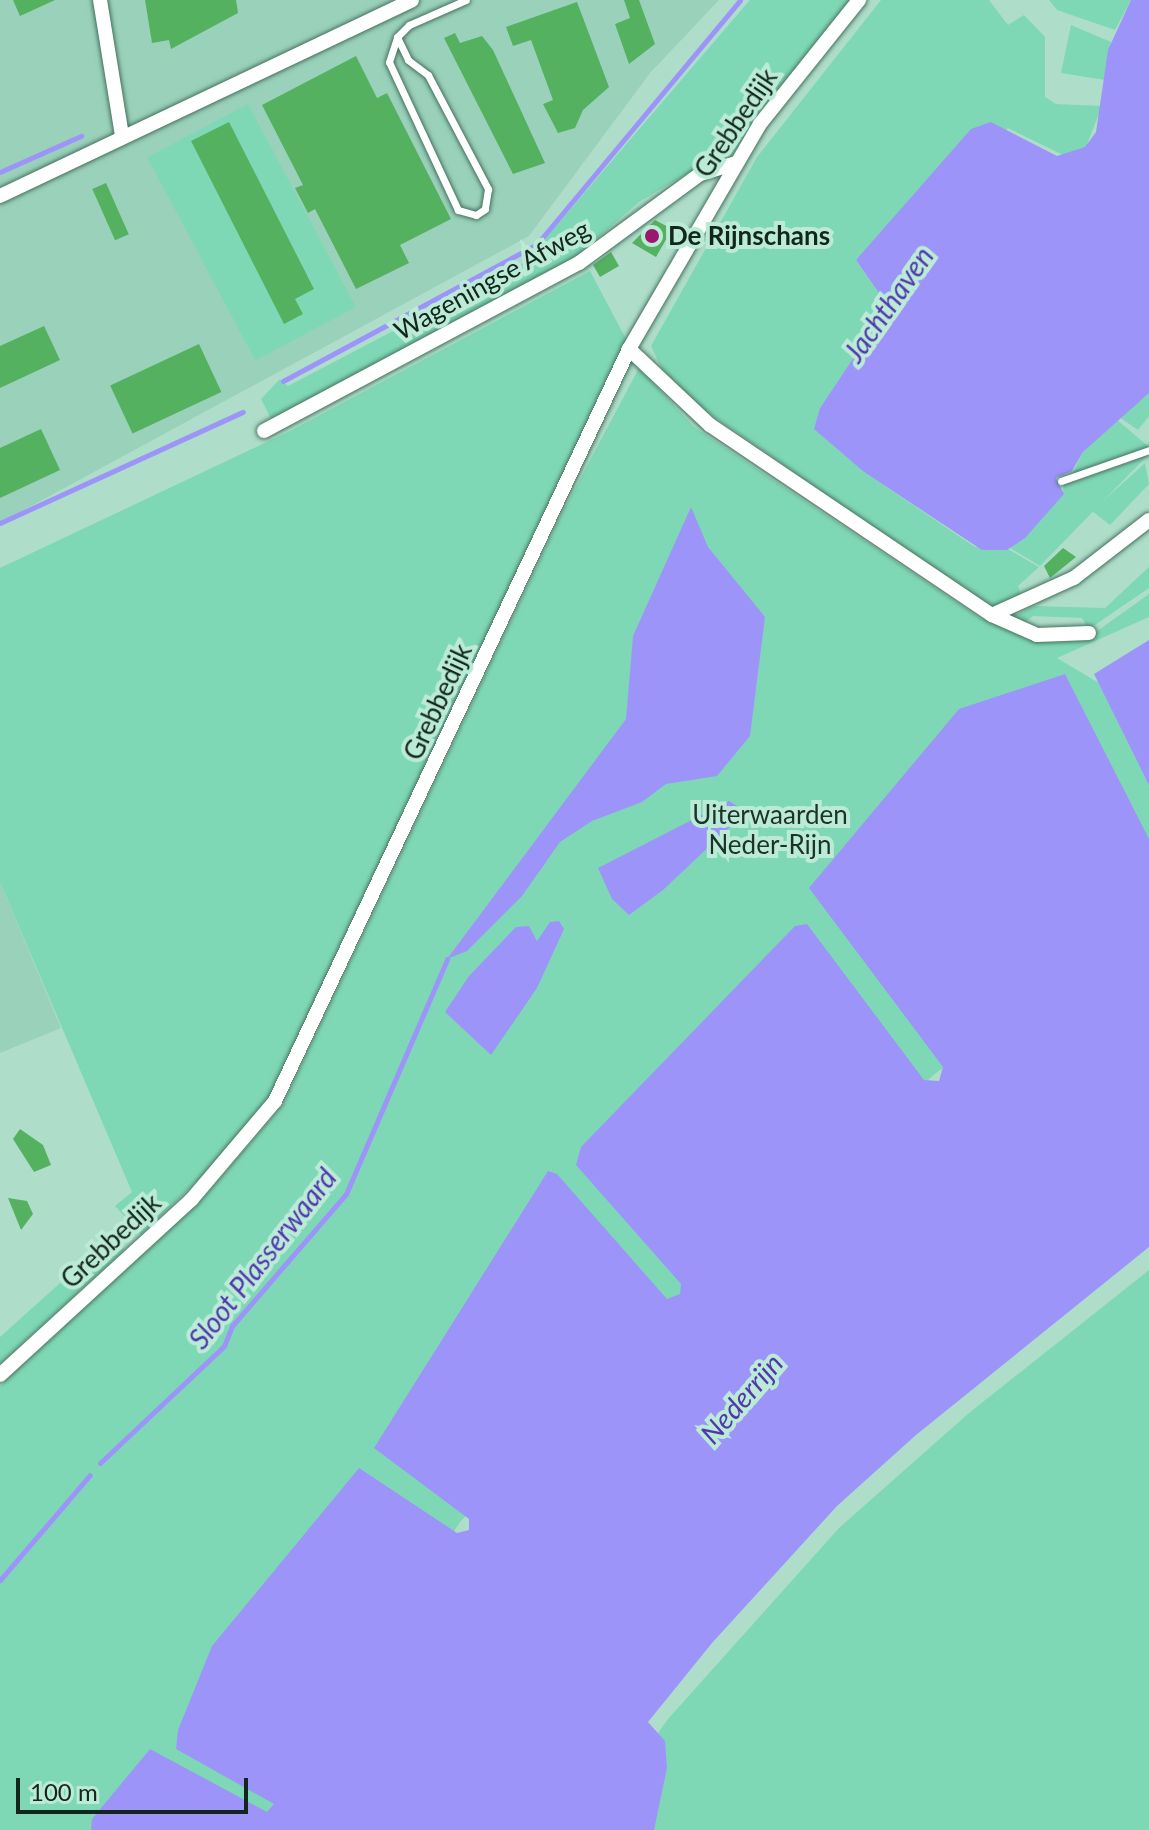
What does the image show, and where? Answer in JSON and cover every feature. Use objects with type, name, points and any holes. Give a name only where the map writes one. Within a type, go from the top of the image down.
[{"type":"street","points":[[100,0],[122,136]]},
{"type":"street","points":[[0,196],[412,0]]},
{"type":"street","name":"Grebbedijk","points":[[0,1375],[192,1199],[275,1101],[629,349],[735,163],[859,0]]},
{"type":"street","name":"Wageningse Afweg","points":[[264,431],[568,269],[700,174],[735,163]]},
{"type":"street","points":[[629,349],[710,425],[992,615],[1037,635],[1089,633]]},
{"type":"street","points":[[992,615],[1074,578],[1149,520]]},
{"type":"lane","points":[[397,37],[408,60],[428,75],[488,189],[485,209],[476,215],[458,210],[397,90],[389,62],[397,37],[466,0]]},
{"type":"lane","points":[[1061,481],[1149,450]]},
{"type":"shaded area","points":[[0,0],[719,0],[650,73],[529,236],[0,523]]},
{"type":"shaded area","points":[[0,882],[61,1028],[0,1053]]},
{"type":"green space","points":[[750,0],[851,0],[732,155],[698,167],[639,202],[572,260],[271,419],[261,399],[280,379],[288,386],[525,262]]},
{"type":"green space","points":[[881,0],[989,0],[1008,25],[1024,15],[1045,37],[1045,97],[1056,104],[1102,106],[1086,147],[1067,157],[1008,128],[856,260],[879,293],[880,318],[820,408],[864,472],[975,547],[1008,549],[1039,567],[1018,586],[1022,597],[996,606],[986,605],[690,400],[664,374],[651,346],[757,157]]},
{"type":"green space","points":[[1049,0],[1131,0],[1115,30],[1057,10]]},
{"type":"green space","points":[[1071,25],[1111,42],[1105,80],[1061,73]]},
{"type":"green space","points":[[248,104],[356,307],[255,361],[147,158]]},
{"type":"green space","points":[[590,271],[626,339],[549,507],[268,1098],[227,1152],[141,1235],[115,1206],[132,1192],[0,882],[0,568],[288,432]]},
{"type":"green space","name":"Uiterwaarden Neder-Rijn","points":[[639,368],[694,427],[980,618],[1041,641],[1064,642],[1093,634],[1149,594],[1149,617],[1057,658],[1099,683],[1149,659],[1149,926],[936,1073],[684,1290],[460,1522],[261,1830],[0,1830],[0,1386],[198,1204],[283,1105],[562,513]]},
{"type":"green space","points":[[1149,393],[1149,416],[1138,430],[1119,417]]},
{"type":"green space","points":[[1116,419],[1149,447],[1071,476],[1083,452]]},
{"type":"green space","points":[[1147,456],[1040,566],[1010,548],[1062,495],[1064,485]]},
{"type":"green space","points":[[1145,463],[1149,484],[1110,525],[1092,511]]},
{"type":"green space","points":[[1149,567],[1149,588],[1089,629],[1082,618],[1033,616],[1024,623],[1010,618],[1034,606],[1105,608]]},
{"type":"green space","points":[[119,1230],[124,1250],[0,1364],[0,1337]]},
{"type":"green space","points":[[1149,1270],[1149,1830],[588,1830],[668,1719],[839,1528],[969,1413]]},
{"type":"water","name":"Jachthaven","points":[[1131,0],[1149,0],[1149,393],[1083,452],[1072,471],[1056,478],[1064,494],[1025,538],[1007,550],[982,550],[864,472],[814,429],[820,408],[880,318],[879,293],[856,260],[971,129],[991,122],[1057,156],[1085,147],[1096,132],[1108,50]]},
{"type":"water","points":[[691,507],[708,547],[765,617],[750,736],[717,776],[666,784],[642,802],[592,821],[560,842],[522,896],[467,951],[447,959],[626,719],[633,636]]},
{"type":"water","points":[[1149,640],[1149,785],[1094,674]]},
{"type":"water","name":"Nederrijn","points":[[1065,674],[1149,839],[1149,1247],[916,1435],[837,1506],[712,1643],[648,1722],[665,1741],[667,1768],[654,1830],[91,1830],[92,1819],[150,1749],[267,1812],[274,1804],[176,1749],[178,1730],[212,1646],[359,1468],[457,1533],[469,1530],[469,1519],[374,1448],[548,1171],[557,1174],[667,1299],[680,1294],[681,1284],[576,1165],[581,1147],[795,926],[807,924],[924,1080],[939,1081],[943,1067],[809,888],[959,709]]},
{"type":"water","points":[[729,801],[737,806],[733,824],[663,890],[629,915],[612,899],[598,868]]},
{"type":"water","points":[[559,921],[564,929],[537,988],[491,1055],[445,1012],[469,976],[516,927],[529,926],[537,941],[550,922]]},
{"type":"building","points":[[13,0],[55,0],[20,16]]},
{"type":"building","points":[[145,0],[236,0],[238,13],[171,49],[169,40],[152,43]]},
{"type":"building","points":[[624,0],[639,0],[655,44],[629,64],[615,24],[630,18]]},
{"type":"building","points":[[577,2],[609,87],[583,110],[575,128],[558,133],[543,104],[553,100],[531,40],[513,46],[506,27]]},
{"type":"building","points":[[455,33],[460,43],[482,36],[493,50],[545,163],[513,174],[444,38]]},
{"type":"building","points":[[356,56],[377,98],[387,93],[451,219],[400,245],[409,263],[356,289],[315,209],[308,213],[295,188],[303,185],[262,105]]},
{"type":"building","points":[[229,122],[314,289],[295,299],[303,314],[284,324],[191,141]]},
{"type":"building","points":[[106,183],[129,234],[115,240],[92,189]]},
{"type":"building","name":"De Rijnschans","points":[[655,220],[672,229],[656,257],[632,243]]},
{"type":"building","points":[[611,252],[619,266],[600,277],[593,265]]},
{"type":"building","points":[[44,326],[60,360],[0,388],[0,346]]},
{"type":"building","points":[[199,344],[221,392],[133,433],[110,385]]},
{"type":"building","points":[[41,429],[60,470],[0,498],[0,448]]},
{"type":"building","points":[[1063,548],[1076,557],[1050,578],[1044,566]]},
{"type":"building","points":[[20,1129],[43,1145],[51,1165],[34,1172],[13,1139]]},
{"type":"building","points":[[8,1198],[27,1201],[33,1214],[21,1230]]},
{"type":"waterway","points":[[283,381],[537,244],[740,0]]},
{"type":"waterway","points":[[0,172],[81,136]]},
{"type":"waterway","points":[[0,523],[243,412]]},
{"type":"waterway","name":"Sloot Plasserwaard","points":[[100,1463],[224,1346],[232,1326],[346,1194],[447,959]]},
{"type":"waterway","name":"Sloot Plasserwaard","points":[[0,1580],[90,1475]]},
{"type":"place","name":"De Rijnschans","points":[[652,236]]}]
